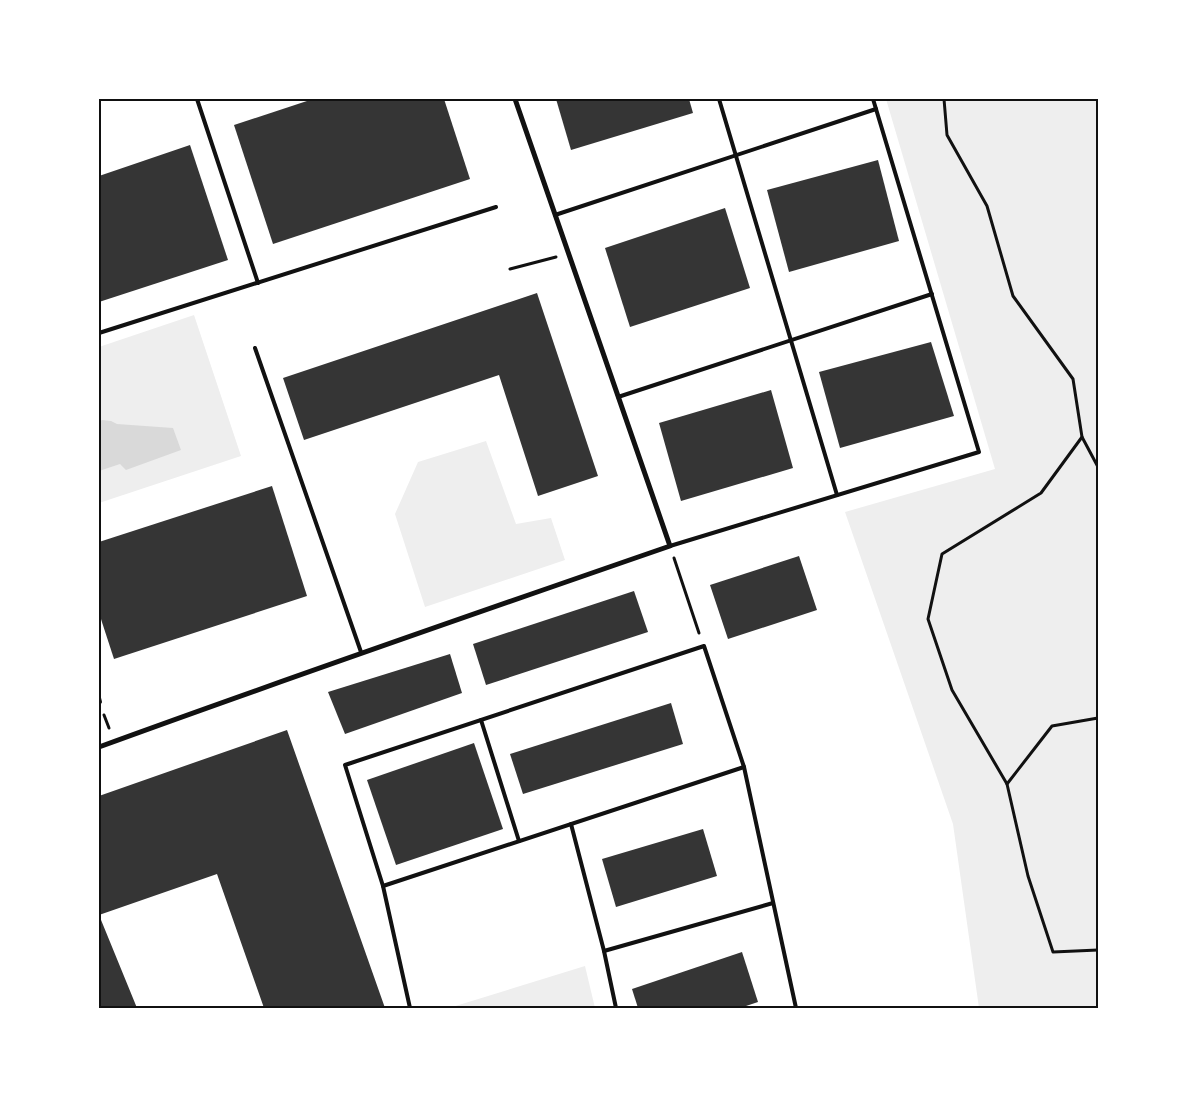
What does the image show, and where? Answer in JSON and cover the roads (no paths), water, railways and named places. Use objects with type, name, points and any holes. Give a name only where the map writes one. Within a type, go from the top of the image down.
[{"type":"street","points":[[99,747],[361,652],[670,546],[515,99]]},
{"type":"lane","points":[[197,99],[258,283]]},
{"type":"lane","points":[[719,99],[837,495]]},
{"type":"lane","points":[[670,546],[979,452],[873,99]]},
{"type":"lane","points":[[555,215],[876,109]]},
{"type":"lane","points":[[99,333],[496,207]]},
{"type":"lane","points":[[618,397],[932,294]]},
{"type":"lane","points":[[255,348],[361,652]]},
{"type":"lane","points":[[410,1008],[383,886],[345,765],[704,646],[744,767],[796,1008]]},
{"type":"lane","points":[[481,720],[519,841]]},
{"type":"lane","points":[[383,886],[744,767]]},
{"type":"lane","points":[[571,824],[604,951],[616,1008]]},
{"type":"lane","points":[[604,951],[773,903]]}]
